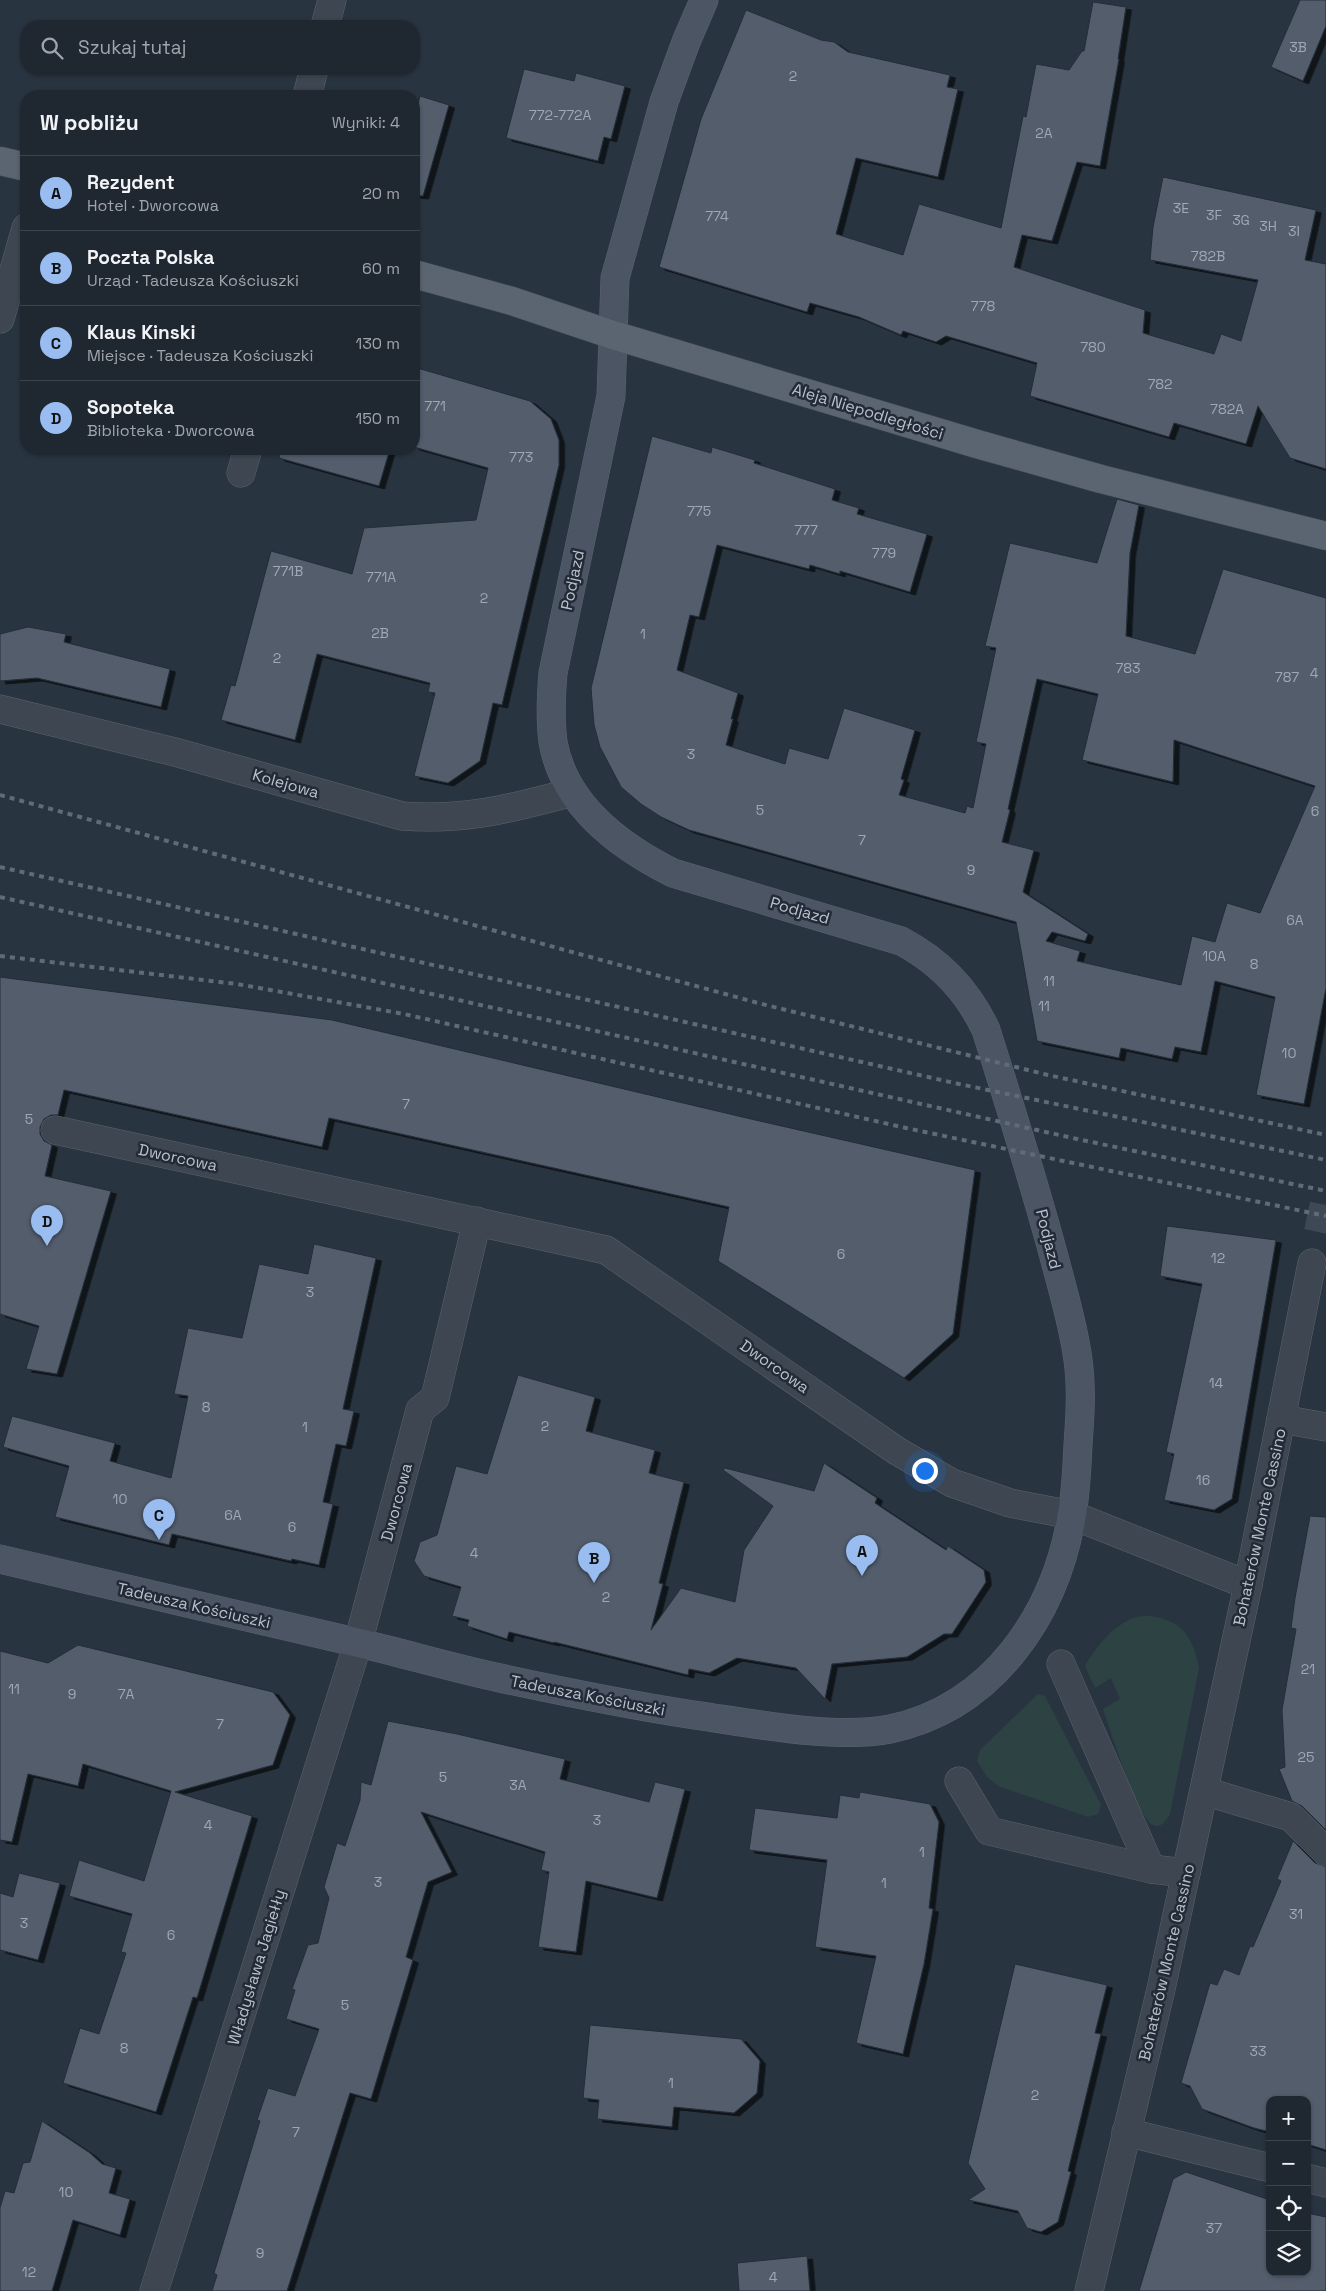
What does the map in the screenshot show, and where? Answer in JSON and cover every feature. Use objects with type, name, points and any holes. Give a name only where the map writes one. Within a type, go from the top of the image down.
[{"type":"main road","points":[[0,161],[20,166]]},
{"type":"main road","name":"Aleja Niepodległości","points":[[420,276],[512,301],[613,335],[977,444],[1101,479],[1326,536]]},
{"type":"street","points":[[327,20],[332,0]]},
{"type":"street","name":"Podjazd","points":[[704,0],[664,102],[615,278],[612,396],[553,673],[550,709],[554,743],[562,769],[573,792],[603,828],[646,860],[672,873],[878,933],[923,953],[955,981],[977,1012],[986,1030],[1039,1197],[1071,1325],[1078,1362],[1081,1419],[1072,1515]]},
{"type":"street","points":[[309,90],[312,75]]},
{"type":"street","points":[[0,320],[20,249]]},
{"type":"street","name":"Kolejowa","points":[[0,709],[175,752],[402,816],[431,819],[468,817],[517,808],[573,792]]},
{"type":"street","name":"Dworcowa","points":[[55,1130],[606,1250],[897,1451],[952,1483],[1010,1503],[1072,1515],[1248,1585]]},
{"type":"street","name":"Dworcowa","points":[[358,1642],[420,1410],[435,1398],[476,1221]]},
{"type":"street","name":"Bohaterów Monte Cassino","points":[[1089,2291],[1161,1989],[1204,1791],[1248,1585],[1312,1263]]},
{"type":"street","points":[[1281,1419],[1326,1427]]},
{"type":"street","name":"Tadeusza Kościuszki","points":[[0,1559],[358,1642],[498,1678],[656,1709],[829,1732],[888,1729],[932,1715],[971,1694],[986,1682],[1013,1652],[1041,1609],[1060,1563],[1072,1515]]},
{"type":"street","name":"Władysława Jagiełły","points":[[154,2291],[358,1642]]},
{"type":"street","points":[[1061,1664],[1151,1869]]},
{"type":"street","points":[[959,1781],[989,1831],[1151,1869],[1186,1873]]},
{"type":"street","points":[[1204,1791],[1291,1817],[1326,1852]]},
{"type":"street","points":[[1126,2132],[1266,2167]]},
{"type":"street","points":[[1311,2179],[1326,2183]]},
{"type":"green space","points":[[1150,1616],[1170,1621],[1184,1632],[1193,1647],[1199,1668],[1170,1814],[1159,1826],[1153,1825],[1139,1807],[1103,1709],[1120,1699],[1111,1678],[1095,1688],[1085,1666],[1099,1645],[1119,1626],[1136,1617]]},
{"type":"green space","points":[[1038,1694],[1045,1696],[1101,1805],[1098,1814],[1088,1817],[998,1786],[987,1777],[977,1761],[980,1750]]},
{"type":"building","points":[[1300,0],[1326,0],[1326,26],[1303,81],[1271,67]]},
{"type":"building","points":[[1093,2],[1126,7],[1100,166],[1077,162],[1052,241],[1022,235],[1014,267],[1145,310],[1143,333],[1214,354],[1221,334],[1241,341],[1258,280],[1150,260],[1153,227],[1163,177],[1316,210],[1305,260],[1326,264],[1326,469],[1290,458],[1258,406],[1246,444],[1174,423],[1169,437],[1030,396],[1037,363],[946,336],[936,342],[903,331],[901,335],[859,317],[810,303],[807,312],[659,267],[701,119],[746,10],[821,40],[834,42],[848,52],[950,75],[947,87],[958,89],[938,177],[856,158],[836,234],[903,255],[919,204],[1001,228],[1023,116],[1026,117],[1036,64],[1069,70],[1082,51],[1084,51]]},
{"type":"building","points":[[524,69],[574,81],[576,73],[625,86],[611,139],[604,137],[598,161],[506,138]]},
{"type":"building","points":[[420,96],[449,105],[423,196],[420,196]]},
{"type":"building","points":[[420,369],[530,401],[551,419],[559,440],[559,465],[502,705],[493,703],[480,761],[448,783],[414,776],[435,693],[428,692],[430,683],[317,654],[295,740],[221,720],[231,685],[235,686],[271,551],[352,574],[364,528],[476,520],[488,468],[420,449]]},
{"type":"building","points":[[652,436],[711,453],[712,447],[755,460],[754,463],[835,489],[832,500],[859,508],[857,514],[927,534],[910,592],[840,571],[840,574],[810,565],[809,569],[717,545],[699,617],[690,615],[677,670],[738,693],[726,745],[785,764],[789,748],[828,759],[844,708],[915,730],[901,779],[904,780],[899,795],[965,813],[967,806],[973,808],[986,744],[976,742],[996,648],[985,646],[1010,543],[1097,563],[1117,499],[1139,505],[1130,553],[1126,636],[1195,654],[1223,569],[1326,598],[1326,988],[1304,1104],[1256,1095],[1275,997],[1215,981],[1201,1052],[1175,1047],[1172,1059],[1121,1048],[1119,1058],[1037,1041],[1016,922],[689,830],[661,817],[641,804],[621,787],[600,747],[594,725],[591,688]],"holes":[[[1037,679],[1098,694],[1082,760],[1173,782],[1174,740],[1315,786],[1260,913],[1227,903],[1215,942],[1192,936],[1181,985],[1077,961],[1080,951],[1046,941],[1052,932],[1085,941],[1088,934],[1023,892],[1034,850],[1002,842]]]},
{"type":"building","points":[[279,455],[388,455],[379,486],[279,458]]},
{"type":"building","points":[[28,627],[66,634],[64,642],[170,669],[161,707],[37,678],[0,681],[0,634]]},
{"type":"building","points":[[0,977],[332,1020],[975,1170],[953,1334],[904,1378],[718,1261],[729,1207],[329,1118],[322,1147],[64,1090],[58,1115],[51,1115],[44,1119],[40,1127],[40,1134],[44,1141],[52,1145],[45,1176],[111,1191],[57,1374],[26,1369],[39,1326],[0,1314]]},
{"type":"building","points":[[1167,1226],[1276,1240],[1232,1499],[1214,1510],[1164,1500],[1174,1454],[1166,1452],[1202,1284],[1160,1276]]},
{"type":"building","points":[[314,1244],[376,1258],[343,1409],[354,1411],[346,1446],[336,1444],[323,1502],[333,1504],[319,1565],[292,1559],[291,1561],[172,1534],[169,1545],[55,1517],[69,1466],[3,1447],[12,1416],[115,1443],[110,1461],[171,1478],[188,1396],[174,1394],[188,1328],[242,1338],[259,1264],[308,1274]]},
{"type":"building","points":[[518,1375],[595,1397],[586,1431],[655,1450],[649,1473],[684,1482],[659,1583],[663,1584],[651,1630],[681,1588],[735,1602],[744,1550],[773,1506],[723,1470],[725,1468],[814,1491],[824,1463],[877,1498],[875,1503],[946,1550],[948,1546],[984,1570],[986,1582],[952,1634],[944,1634],[907,1657],[832,1664],[825,1699],[796,1668],[737,1658],[709,1673],[689,1669],[688,1675],[509,1632],[507,1639],[467,1626],[469,1620],[452,1616],[461,1587],[424,1576],[414,1561],[420,1542],[437,1535],[456,1466],[487,1474]]},
{"type":"building","points":[[1310,1516],[1326,1517],[1326,1830],[1302,1806],[1292,1801],[1279,1769],[1285,1767],[1282,1710],[1296,1629],[1291,1628],[1295,1598]]},
{"type":"building","points":[[78,1645],[273,1692],[290,1715],[273,1765],[175,1792],[252,1816],[197,1998],[193,1997],[156,2112],[63,2083],[80,2028],[99,2034],[126,1953],[121,1952],[132,1914],[69,1896],[79,1860],[144,1881],[171,1791],[83,1764],[78,1786],[28,1774],[12,1842],[0,1840],[0,1651],[48,1663]]},
{"type":"building","points":[[388,1721],[457,1734],[565,1759],[560,1779],[649,1802],[655,1782],[685,1789],[657,1898],[586,1881],[576,1952],[538,1947],[549,1872],[541,1870],[545,1852],[421,1812],[452,1872],[428,1882],[406,1957],[413,1960],[371,2099],[350,2093],[287,2291],[212,2291],[217,2275],[214,2273],[260,2121],[257,2120],[268,2088],[295,2096],[319,2029],[286,2019],[295,1990],[292,1989],[308,1945],[318,1943],[329,1898],[324,1887],[337,1843],[345,1846],[360,1800],[361,1782],[371,1785]]},
{"type":"building","points":[[860,1792],[930,1804],[939,1822],[929,1908],[933,1909],[924,1964],[903,2054],[856,2043],[876,1956],[815,1947],[827,1860],[749,1850],[755,1808],[837,1818],[840,1795],[859,1798]]},
{"type":"building","points":[[1293,1841],[1315,1863],[1326,1867],[1326,2150],[1311,2145],[1311,2096],[1266,2096],[1266,2131],[1202,2109],[1190,2086],[1181,2083],[1210,1983],[1217,1985],[1224,1969],[1239,1975],[1250,1946],[1253,1947],[1281,1881],[1277,1879]]},
{"type":"building","points":[[19,1873],[60,1883],[38,1960],[0,1950],[0,1893],[13,1897]]},
{"type":"building","points":[[1015,1964],[1107,1985],[1095,2033],[1101,2034],[1068,2171],[1071,2172],[1058,2222],[1041,2232],[1027,2228],[1018,2211],[968,2200],[985,2189],[968,2163]]},
{"type":"building","points":[[590,2025],[741,2039],[760,2061],[757,2093],[734,2113],[674,2107],[672,2127],[597,2119],[599,2100],[583,2098]]},
{"type":"building","points":[[42,2121],[90,2153],[102,2164],[116,2168],[109,2193],[130,2199],[120,2235],[73,2220],[52,2291],[0,2291],[0,2208],[5,2191],[14,2193],[23,2163],[30,2162]]},
{"type":"building","points":[[1186,2172],[1266,2199],[1266,2276],[1311,2276],[1311,2214],[1326,2217],[1326,2291],[1139,2291],[1173,2179]]},
{"type":"building","points":[[807,2256],[810,2291],[739,2291],[737,2263]]},
{"type":"tunnel","points":[[1318,1232],[1326,1194]]},
{"type":"railway","points":[[0,795],[758,1003],[1048,1075],[1326,1135]]},
{"type":"railway","points":[[0,867],[959,1084],[1326,1160]]},
{"type":"railway","points":[[0,897],[1077,1139],[1326,1191]]},
{"type":"railway","points":[[0,956],[237,984],[404,1014],[906,1128],[1326,1216]]},
{"type":"place","name":"Sopoteka","points":[[47,1246]]},
{"type":"place","name":"Klaus Kinski","points":[[159,1540]]},
{"type":"place","name":"Rezydent","points":[[862,1576]]},
{"type":"place","name":"Poczta Polska","points":[[594,1583]]}]
